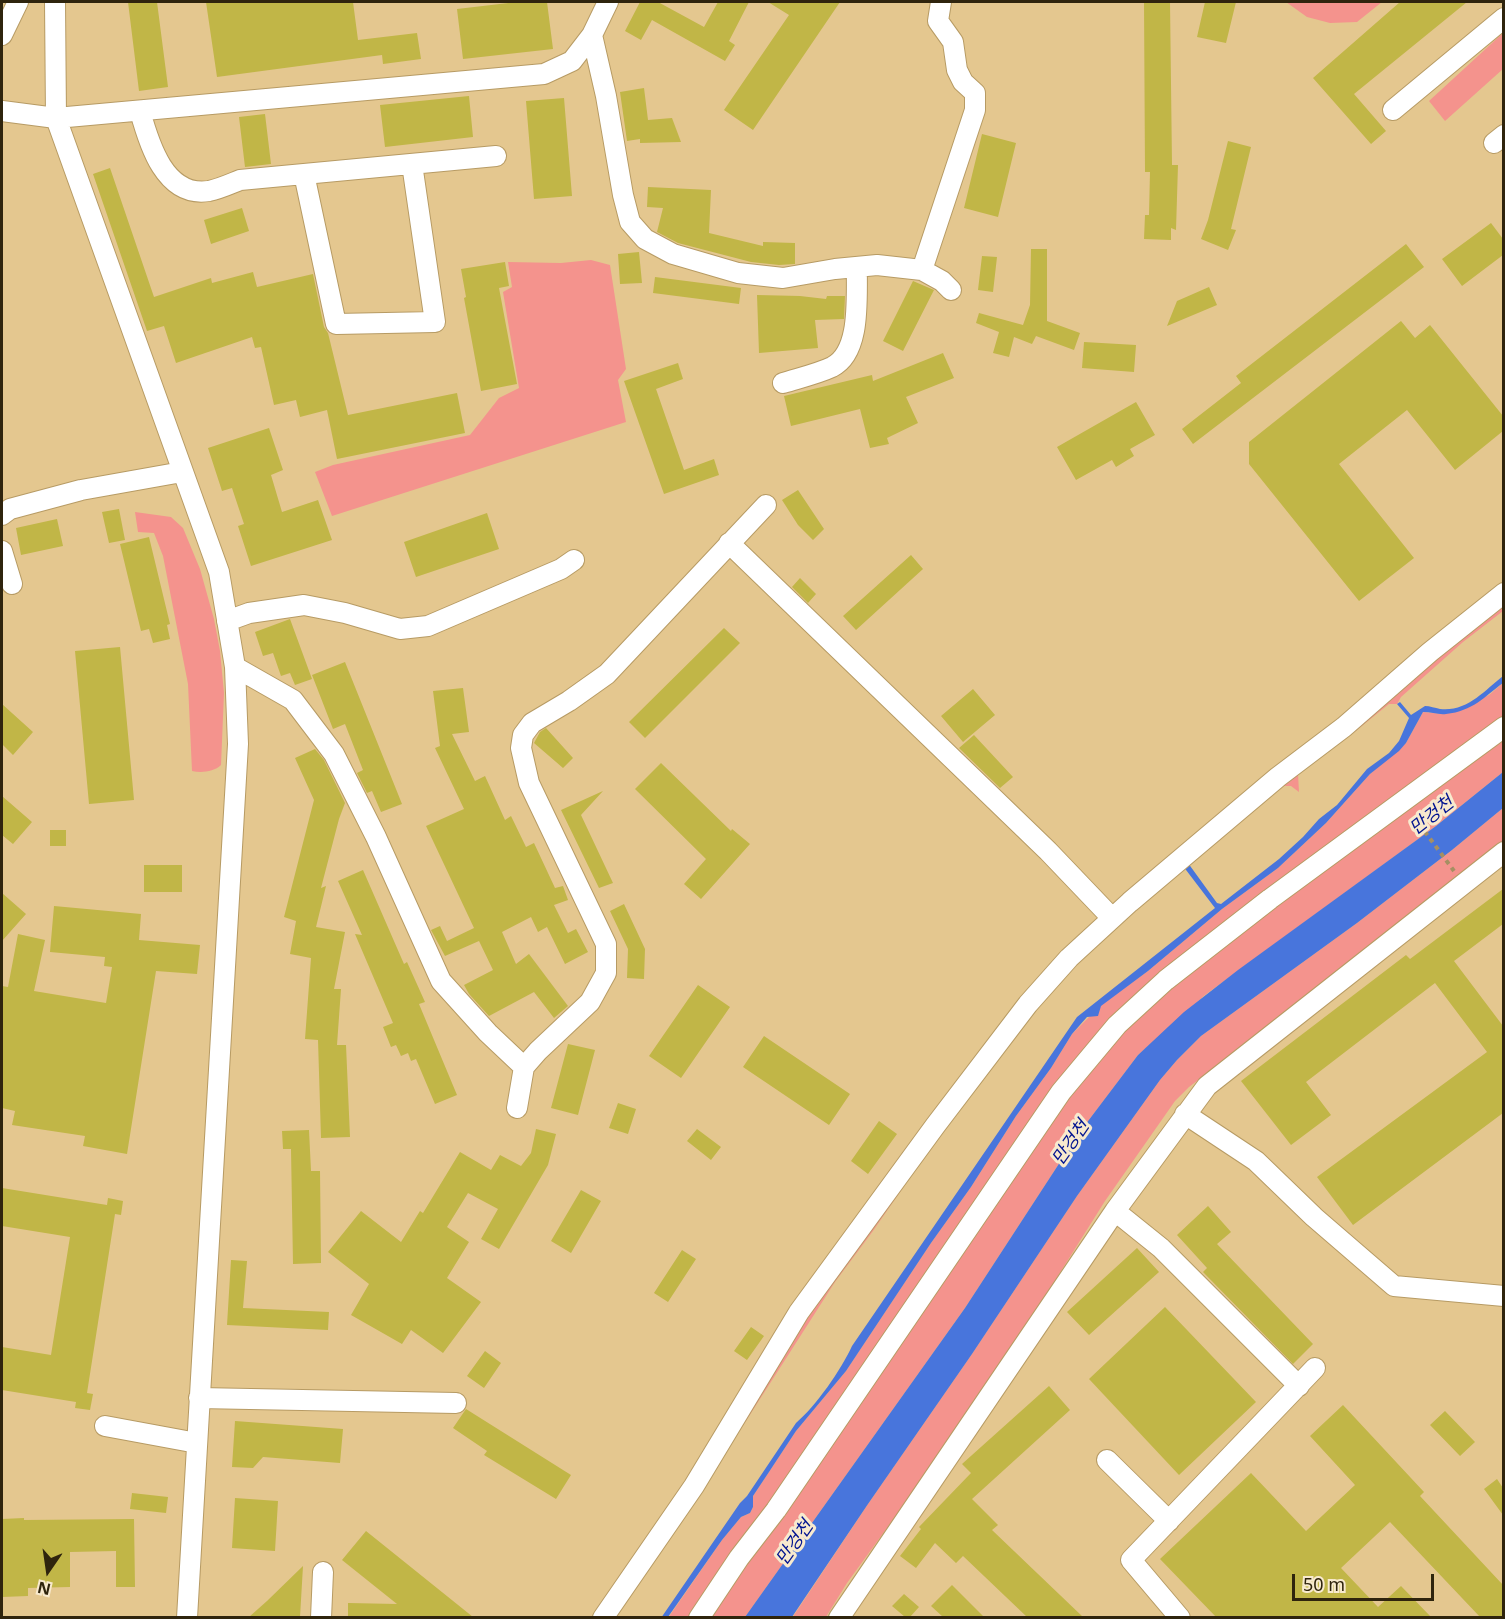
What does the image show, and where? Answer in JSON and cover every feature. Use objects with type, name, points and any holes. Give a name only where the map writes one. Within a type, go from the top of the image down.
[{"type":"street","points":[[2,35],[18,2]]},
{"type":"street","points":[[55,2],[56,118],[219,572],[235,667],[238,744],[187,1617]]},
{"type":"street","points":[[2,111],[56,118],[544,74],[572,61],[592,35],[608,2]]},
{"type":"street","points":[[922,270],[975,110],[975,93],[963,82],[957,70],[953,42],[938,21],[941,2]]},
{"type":"street","points":[[1393,110],[1503,18]]},
{"type":"street","points":[[592,35],[606,96],[623,195],[630,222],[645,240],[673,254],[738,273],[783,278],[877,265],[922,270],[942,281],[951,290]]},
{"type":"street","points":[[140,111],[148,138],[168,177],[186,190],[208,191],[240,180],[496,156]]},
{"type":"street","points":[[304,174],[336,324],[435,322],[412,164]]},
{"type":"street","points":[[783,383],[834,366],[847,353],[855,332],[857,267]]},
{"type":"street","points":[[2,515],[10,509],[81,490],[182,472]]},
{"type":"street","points":[[517,1108],[524,1067],[590,1002],[606,973],[606,944],[529,783],[521,748],[523,735],[532,723],[569,701],[607,674],[766,505]]},
{"type":"street","points":[[729,543],[1048,851],[1112,918]]},
{"type":"street","points":[[2,551],[12,584]]},
{"type":"street","points":[[227,621],[249,613],[304,605],[345,613],[400,629],[428,626],[561,569],[574,560]]},
{"type":"street","points":[[603,1617],[694,1486],[800,1312],[921,1144],[1028,1004],[1069,958],[1112,918],[1269,784],[1344,727],[1430,652],[1503,593]]},
{"type":"street","points":[[235,667],[293,700],[334,754],[376,837],[441,981],[488,1033],[524,1067]]},
{"type":"street","points":[[699,1617],[739,1558],[776,1510],[1061,1092],[1117,1024],[1166,980],[1223,936],[1503,728]]},
{"type":"street","points":[[839,1617],[1114,1211],[1207,1086],[1503,852]]},
{"type":"street","points":[[1185,1114],[1256,1161],[1314,1218],[1394,1286],[1503,1296]]},
{"type":"street","points":[[1114,1211],[1161,1248],[1299,1386]]},
{"type":"street","points":[[1180,1617],[1131,1560],[1315,1368]]},
{"type":"street","points":[[199,1398],[456,1403]]},
{"type":"street","points":[[105,1426],[197,1443]]},
{"type":"street","points":[[1107,1461],[1169,1521]]},
{"type":"street","points":[[321,1617],[323,1572]]},
{"type":"path","points":[[1403,802],[1441,853]]},
{"type":"shaded area","points":[[1286,2],[1382,2],[1357,22],[1330,23],[1307,17]]},
{"type":"shaded area","points":[[1503,33],[1503,69],[1445,121],[1429,101]]},
{"type":"shaded area","points":[[591,260],[610,265],[626,369],[618,380],[626,422],[332,516],[315,472],[333,465],[470,435],[499,398],[519,388],[503,292],[512,287],[508,262],[561,263]]},
{"type":"shaded area","points":[[135,512],[171,517],[183,528],[200,569],[214,619],[224,693],[221,765],[211,771],[192,771],[188,684],[163,556],[154,533],[138,532]]},
{"type":"shaded area","points":[[1503,602],[1503,611],[1463,642],[1401,697],[1397,704],[1389,704],[1307,766],[1383,706]]},
{"type":"shaded area","points":[[1503,683],[1503,724],[1115,1022],[696,1617],[668,1618],[722,1540],[741,1517],[750,1513],[753,1507],[753,1496],[796,1431],[846,1371],[1072,1034],[1100,1006],[1148,971],[1222,909],[1278,868],[1326,823],[1370,774],[1406,743],[1423,712],[1444,714],[1489,695]]},
{"type":"shaded area","points":[[1503,729],[1503,772],[1436,826],[1205,995],[1138,1055],[1079,1133],[965,1308],[745,1617],[701,1618],[1118,1025]]},
{"type":"shaded area","points":[[1303,769],[1298,774],[1299,792],[1291,786],[1282,786],[1120,920],[1038,1003],[956,1111],[835,1282],[726,1452],[707,1477],[787,1345],[868,1228],[1014,1027],[1133,903]]},
{"type":"shaded area","points":[[1503,808],[1503,844],[1189,1087],[1175,1101],[1105,1201],[1029,1322],[911,1495],[847,1583],[826,1617],[792,1618],[1077,1196],[1160,1080],[1177,1060],[1201,1036],[1357,923]]},
{"type":"water","points":[[1503,676],[1503,683],[1478,703],[1464,710],[1443,714],[1423,712],[1399,751],[1370,774],[1326,823],[1278,868],[1222,909],[1148,971],[1101,1006],[1098,1016],[1087,1017],[1072,1034],[1051,1068],[1016,1116],[971,1187],[846,1371],[796,1431],[753,1496],[753,1507],[750,1513],[741,1517],[722,1540],[668,1617],[661,1618],[796,1423],[827,1387],[852,1346],[1077,1017],[1215,908],[1183,866],[1188,863],[1217,903],[1221,904],[1279,859],[1319,819],[1337,805],[1367,769],[1389,753],[1399,741],[1409,718],[1397,704],[1400,702],[1411,715],[1425,706],[1440,709],[1459,707],[1467,704]]},
{"type":"water","points":[[1503,772],[1503,808],[1357,923],[1201,1036],[1177,1060],[1160,1080],[1077,1196],[792,1617],[745,1617],[965,1308],[1079,1133],[1138,1055],[1184,1012],[1238,970],[1436,826]]},
{"type":"building","points":[[128,2],[157,2],[168,87],[139,91]]},
{"type":"building","points":[[206,2],[353,2],[358,40],[417,33],[421,59],[383,64],[382,55],[217,77]]},
{"type":"building","points":[[517,2],[547,2],[553,49],[463,59],[457,9]]},
{"type":"building","points":[[640,2],[658,2],[704,27],[718,2],[749,2],[729,41],[735,45],[725,61],[652,20],[641,40],[625,31]]},
{"type":"building","points":[[768,2],[840,2],[753,130],[724,110],[789,15]]},
{"type":"building","points":[[1144,2],[1170,2],[1172,165],[1178,165],[1176,230],[1171,228],[1171,240],[1144,239],[1145,215],[1149,215],[1150,172],[1145,172]]},
{"type":"building","points":[[1205,2],[1236,2],[1226,43],[1197,37]]},
{"type":"building","points":[[1400,2],[1467,2],[1354,94],[1386,131],[1371,144],[1313,78]]},
{"type":"building","points":[[644,88],[648,120],[672,118],[681,142],[640,143],[640,139],[627,141],[620,92]]},
{"type":"building","points":[[469,96],[473,137],[385,147],[380,105]]},
{"type":"building","points":[[564,98],[572,196],[534,199],[526,101]]},
{"type":"building","points":[[265,114],[271,164],[245,167],[239,117]]},
{"type":"building","points":[[982,134],[1016,143],[998,217],[964,208]]},
{"type":"building","points":[[1228,141],[1251,147],[1231,229],[1236,230],[1228,250],[1201,239]]},
{"type":"building","points":[[110,168],[154,297],[211,278],[212,283],[253,272],[257,287],[313,274],[324,327],[328,333],[348,415],[457,393],[465,433],[337,459],[327,410],[300,417],[296,400],[274,405],[261,347],[255,348],[252,337],[176,363],[164,326],[147,331],[93,174]]},
{"type":"building","points":[[648,187],[711,190],[709,233],[763,246],[763,242],[795,243],[795,264],[751,262],[678,243],[657,232],[663,208],[647,207]]},
{"type":"building","points":[[242,208],[249,231],[211,244],[204,220]]},
{"type":"building","points":[[1491,223],[1503,239],[1503,255],[1462,286],[1442,259]]},
{"type":"building","points":[[1406,244],[1424,267],[1193,444],[1182,429],[1241,383],[1236,376]]},
{"type":"building","points":[[1031,249],[1047,249],[1047,321],[1080,333],[1074,350],[1036,336],[1032,344],[1014,337],[1009,357],[993,353],[999,332],[976,323],[979,313],[1023,325],[1030,305]]},
{"type":"building","points":[[639,252],[642,283],[620,284],[618,254]]},
{"type":"building","points":[[982,256],[997,257],[993,292],[978,290]]},
{"type":"building","points":[[505,262],[509,286],[499,288],[517,384],[481,391],[461,269]]},
{"type":"building","points":[[655,277],[741,288],[739,304],[653,293]]},
{"type":"building","points":[[913,281],[934,290],[903,351],[883,341]]},
{"type":"building","points":[[1209,287],[1217,305],[1167,326],[1177,301]]},
{"type":"building","points":[[757,295],[826,299],[827,296],[845,296],[844,319],[815,320],[818,348],[759,353]]},
{"type":"building","points":[[1401,321],[1415,338],[1430,325],[1503,416],[1503,431],[1455,470],[1407,410],[1339,464],[1414,558],[1359,601],[1249,464],[1249,442]]},
{"type":"building","points":[[1084,342],[1136,345],[1134,372],[1082,368]]},
{"type":"building","points":[[943,353],[954,378],[906,397],[918,423],[887,438],[889,444],[870,448],[860,409],[791,426],[784,396],[872,375],[873,381]]},
{"type":"building","points":[[678,363],[683,379],[656,389],[684,470],[714,459],[719,475],[664,494],[624,381]]},
{"type":"building","points":[[1136,402],[1155,435],[1130,449],[1134,456],[1116,467],[1112,460],[1076,480],[1057,447]]},
{"type":"building","points":[[269,428],[283,470],[271,475],[282,512],[318,500],[332,540],[251,566],[238,526],[244,524],[232,488],[222,491],[208,448]]},
{"type":"building","points":[[798,490],[824,529],[813,540],[798,525],[782,500]]},
{"type":"building","points":[[119,509],[125,540],[109,543],[102,512]]},
{"type":"building","points":[[487,513],[499,549],[416,577],[404,542]]},
{"type":"building","points":[[57,519],[63,546],[21,555],[16,528]]},
{"type":"building","points":[[149,537],[170,624],[167,625],[170,639],[153,643],[149,629],[141,631],[120,544]]},
{"type":"building","points":[[911,555],[923,569],[856,630],[843,616]]},
{"type":"building","points":[[800,578],[816,594],[808,603],[792,587]]},
{"type":"building","points":[[290,619],[312,679],[295,685],[290,673],[281,676],[273,653],[263,656],[255,632]]},
{"type":"building","points":[[724,628],[740,643],[645,738],[629,722]]},
{"type":"building","points":[[120,647],[134,800],[89,804],[75,651]]},
{"type":"building","points":[[345,662],[402,804],[381,812],[372,791],[367,793],[357,773],[363,770],[345,724],[333,729],[312,675]]},
{"type":"building","points":[[463,688],[469,732],[452,734],[475,781],[485,776],[505,820],[511,816],[526,847],[534,843],[555,888],[563,886],[568,900],[554,905],[568,933],[576,929],[588,952],[565,964],[547,927],[538,932],[531,917],[502,932],[516,964],[529,954],[568,1006],[554,1018],[534,992],[489,1016],[464,985],[493,970],[479,941],[445,956],[431,930],[440,926],[447,941],[474,928],[426,826],[464,809],[435,748],[440,746],[433,691]]},
{"type":"building","points":[[973,689],[995,715],[963,742],[941,716]]},
{"type":"building","points":[[2,704],[33,732],[13,755],[2,744]]},
{"type":"building","points":[[546,728],[573,758],[563,768],[534,743],[540,732]]},
{"type":"building","points":[[974,735],[1013,777],[1000,788],[959,748]]},
{"type":"building","points":[[315,749],[324,760],[345,803],[321,888],[326,886],[316,927],[345,932],[334,989],[341,989],[337,1045],[346,1045],[350,1137],[321,1138],[318,1040],[305,1039],[311,958],[290,954],[296,921],[284,917],[314,800],[295,758]]},
{"type":"building","points":[[661,763],[731,831],[732,829],[750,844],[701,899],[684,884],[706,859],[635,789]]},
{"type":"building","points":[[603,791],[581,815],[613,883],[599,888],[561,810]]},
{"type":"building","points":[[2,796],[32,822],[13,844],[2,835]]},
{"type":"building","points":[[50,830],[66,830],[66,846],[50,846]]},
{"type":"building","points":[[144,865],[182,865],[182,892],[144,892]]},
{"type":"building","points":[[363,870],[404,964],[407,962],[425,1002],[419,1004],[457,1095],[435,1104],[416,1059],[411,1061],[408,1053],[401,1056],[396,1045],[391,1047],[383,1027],[393,1023],[355,934],[362,935],[338,881]]},
{"type":"building","points":[[1503,889],[1503,924],[1454,961],[1503,1026],[1503,1113],[1353,1225],[1317,1177],[1487,1052],[1435,983],[1306,1082],[1331,1115],[1291,1145],[1241,1081],[1406,955],[1410,959]]},
{"type":"building","points":[[2,893],[26,914],[2,941]]},
{"type":"building","points":[[624,904],[645,949],[644,979],[627,978],[628,949],[610,911]]},
{"type":"building","points":[[54,906],[141,914],[139,940],[200,945],[197,974],[156,971],[127,1154],[83,1146],[85,1136],[12,1125],[15,1111],[2,1108],[2,986],[8,987],[18,934],[45,940],[34,991],[106,1003],[112,967],[104,966],[105,957],[50,952]]},
{"type":"building","points":[[698,985],[730,1007],[681,1078],[649,1056]]},
{"type":"building","points":[[764,1036],[850,1094],[829,1125],[743,1067]]},
{"type":"building","points":[[568,1044],[595,1050],[578,1115],[551,1108]]},
{"type":"building","points":[[618,1103],[636,1109],[628,1134],[609,1128]]},
{"type":"building","points":[[879,1121],[897,1134],[868,1174],[851,1161]]},
{"type":"building","points":[[536,1129],[556,1134],[548,1165],[499,1249],[481,1239],[498,1209],[468,1193],[447,1227],[469,1242],[447,1278],[481,1302],[443,1353],[411,1330],[402,1344],[351,1315],[369,1284],[328,1252],[361,1211],[401,1242],[420,1211],[423,1213],[460,1152],[491,1170],[500,1155],[521,1166],[531,1153]]},
{"type":"building","points":[[697,1129],[721,1147],[711,1160],[687,1141]]},
{"type":"building","points":[[309,1130],[311,1171],[320,1171],[321,1263],[293,1264],[291,1149],[283,1149],[282,1131]]},
{"type":"building","points":[[2,1188],[107,1205],[108,1198],[123,1201],[121,1215],[115,1214],[87,1393],[93,1394],[90,1410],[75,1408],[76,1402],[2,1390],[2,1347],[51,1355],[70,1237],[2,1226]]},
{"type":"building","points":[[581,1190],[601,1201],[571,1253],[551,1241]]},
{"type":"building","points":[[1208,1206],[1231,1232],[1217,1244],[1313,1344],[1293,1364],[1203,1272],[1207,1268],[1177,1235]]},
{"type":"building","points":[[1137,1248],[1159,1272],[1089,1335],[1067,1312]]},
{"type":"building","points":[[682,1250],[696,1259],[668,1302],[654,1293]]},
{"type":"building","points":[[231,1260],[247,1261],[243,1308],[329,1312],[328,1330],[227,1325]]},
{"type":"building","points":[[1165,1307],[1256,1402],[1179,1475],[1089,1379]]},
{"type":"building","points":[[751,1327],[764,1336],[747,1360],[734,1351]]},
{"type":"building","points":[[485,1351],[501,1363],[484,1388],[467,1376]]},
{"type":"building","points":[[1049,1386],[1070,1410],[972,1499],[998,1525],[992,1530],[1083,1617],[1027,1617],[963,1556],[956,1563],[935,1543],[916,1568],[900,1556],[921,1529],[919,1527],[971,1473],[962,1464]]},
{"type":"building","points":[[1343,1405],[1424,1492],[1420,1496],[1503,1585],[1503,1617],[1480,1617],[1390,1522],[1341,1568],[1378,1607],[1401,1586],[1431,1617],[1216,1617],[1160,1559],[1251,1473],[1306,1531],[1355,1485],[1310,1436]]},
{"type":"building","points":[[466,1409],[571,1475],[556,1499],[484,1455],[487,1451],[453,1428]]},
{"type":"building","points":[[1445,1411],[1475,1442],[1460,1456],[1430,1425]]},
{"type":"building","points":[[235,1421],[343,1429],[340,1463],[263,1457],[253,1468],[232,1467]]},
{"type":"building","points":[[1497,1479],[1503,1488],[1503,1515],[1484,1489]]},
{"type":"building","points":[[132,1493],[168,1497],[166,1513],[130,1509]]},
{"type":"building","points":[[235,1498],[278,1501],[275,1551],[232,1548]]},
{"type":"building","points":[[24,1518],[24,1520],[134,1519],[135,1587],[116,1587],[116,1551],[70,1552],[70,1587],[28,1588],[28,1596],[2,1597],[2,1519]]},
{"type":"building","points":[[366,1531],[473,1617],[348,1617],[348,1603],[397,1604],[342,1560]]},
{"type":"building","points":[[303,1566],[300,1617],[249,1617],[267,1601]]},
{"type":"building","points":[[952,1585],[984,1617],[943,1617],[931,1606]]},
{"type":"building","points":[[904,1594],[919,1607],[910,1617],[905,1617],[892,1606]]},
{"type":"water label","name":"만겅천","points":[[1432,816]]},
{"type":"water label","name":"만겅천","points":[[1071,1143]]},
{"type":"water label","name":"만겅천","points":[[795,1543]]}]
